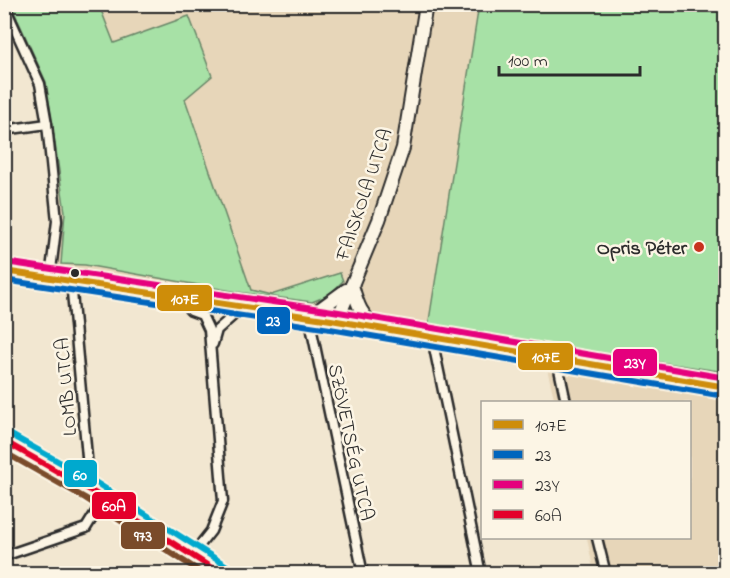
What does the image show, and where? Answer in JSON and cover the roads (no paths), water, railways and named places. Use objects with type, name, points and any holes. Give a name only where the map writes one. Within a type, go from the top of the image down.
[{"type":"main road","points":[[4,271],[309,316],[726,387]]},
{"type":"street","name":"FAISKOLA UTCA","points":[[337,321],[379,220],[403,148],[426,4]]},
{"type":"street","points":[[4,5],[40,84],[47,124],[57,221],[50,278]]},
{"type":"street","points":[[4,130],[47,124]]},
{"type":"street","name":"LOMB UTCA","points":[[71,281],[90,490]]},
{"type":"street","points":[[309,316],[332,303],[352,285],[361,312],[367,321],[383,329]]},
{"type":"street","points":[[179,298],[191,311],[202,315],[207,322],[223,501],[211,531],[192,555]]},
{"type":"street","points":[[212,365],[217,330],[243,307]]},
{"type":"street","name":"SZÖVETSÉG UTCA","points":[[309,316],[363,573]]},
{"type":"street","points":[[432,338],[481,573]]},
{"type":"street","points":[[558,360],[566,401]]},
{"type":"street","points":[[4,441],[90,490],[222,573]]},
{"type":"street","points":[[4,556],[86,528],[104,499]]},
{"type":"street","points":[[598,539],[606,573]]},
{"type":"place","name":"Opris Péter","points":[[699,247]]}]
